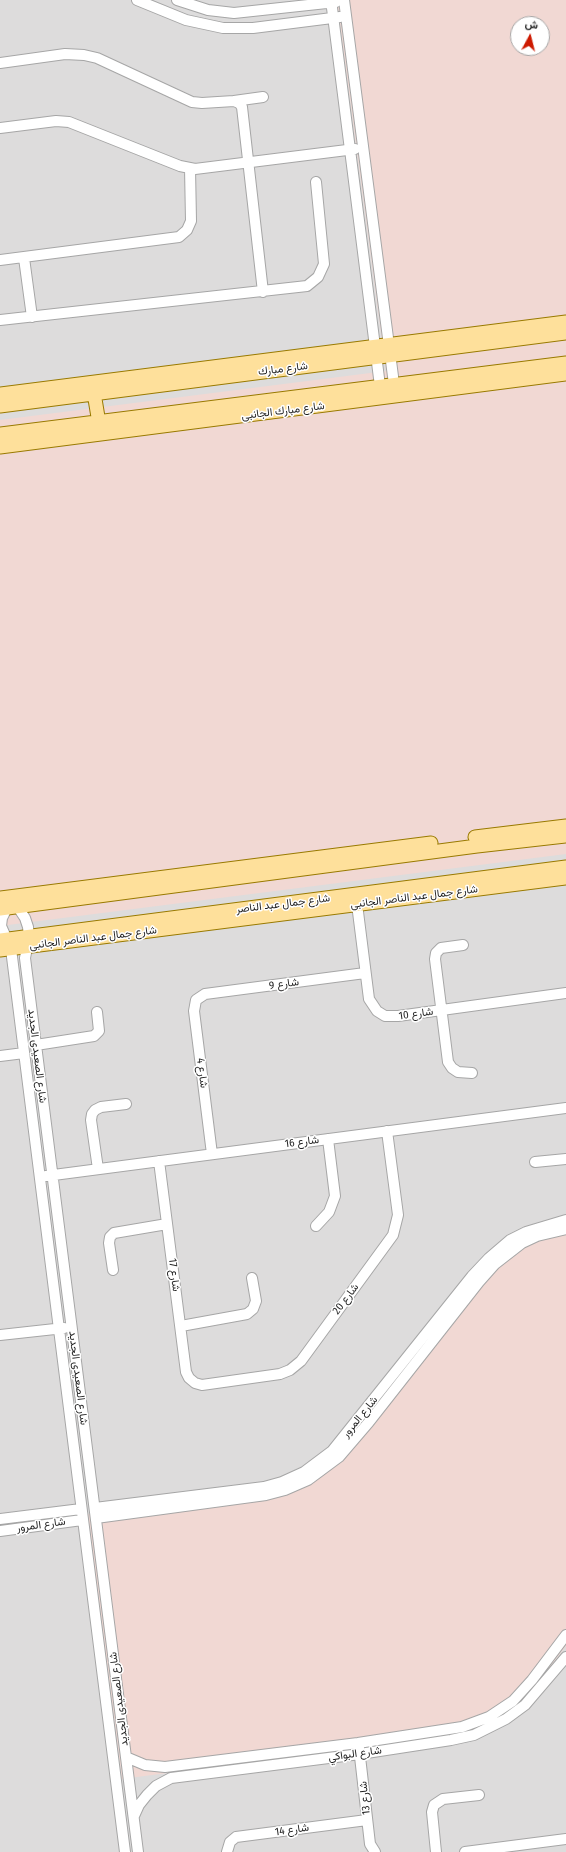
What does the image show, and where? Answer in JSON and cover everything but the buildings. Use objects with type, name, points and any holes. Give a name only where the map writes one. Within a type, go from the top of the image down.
[{"type":"main road","points":[[389,350],[566,322]]},
{"type":"main road","name":"شارع مبارك","points":[[0,406],[389,350],[566,333]]},
{"type":"main road","points":[[0,394],[376,352]]},
{"type":"main road","points":[[0,434],[221,405],[566,363]]},
{"type":"main road","points":[[518,380],[532,366]]},
{"type":"main road","name":"شارع مبارك الجانبى","points":[[0,447],[566,374]]},
{"type":"main road","points":[[94,393],[100,434]]},
{"type":"main road","points":[[221,405],[246,415]]},
{"type":"main road","points":[[476,842],[566,826]]},
{"type":"main road","points":[[6,905],[131,886],[384,853],[476,842],[566,836]]},
{"type":"main road","name":"شارع جمال عبد الناصر","points":[[28,942],[566,867]]},
{"type":"main road","name":"شارع جمال عبد الناصر الجانبى","points":[[5,945],[566,878]]},
{"type":"main road","points":[[6,905],[131,886]]},
{"type":"street","points":[[138,0],[186,20],[223,28],[253,28],[346,16]]},
{"type":"street","points":[[177,0],[208,10],[234,13],[344,0],[389,350],[387,385]]},
{"type":"street","points":[[331,1],[376,352],[387,385]]},
{"type":"street","points":[[0,63],[65,54],[84,55],[97,58],[192,102],[202,103],[234,101],[262,97]]},
{"type":"street","points":[[234,101],[239,103],[242,107],[263,292]]},
{"type":"street","points":[[0,128],[56,121],[69,122],[190,168],[363,148]]},
{"type":"street","points":[[0,260],[179,237],[187,230],[192,221],[190,168]]},
{"type":"street","points":[[0,320],[302,288],[315,281],[321,273],[324,260],[316,182]]},
{"type":"street","points":[[24,258],[32,317]]},
{"type":"street","name":"شارع 10","points":[[357,904],[369,999],[373,1008],[381,1014],[393,1017],[566,993]]},
{"type":"street","name":"شارع الصعيدى الجديد","points":[[125,1852],[38,1177],[24,1053],[1,922],[6,905],[27,923],[28,942],[25,958],[138,1852]]},
{"type":"street","points":[[463,945],[443,947],[439,949],[436,954],[441,1010],[450,1065],[458,1072],[472,1073]]},
{"type":"street","name":"شارع 9","points":[[202,995],[366,973]]},
{"type":"street","name":"شارع 4","points":[[202,995],[196,1000],[194,1008],[212,1154]]},
{"type":"street","points":[[36,1045],[94,1036],[99,1031],[97,1012]]},
{"type":"street","points":[[0,1056],[24,1053]]},
{"type":"street","points":[[98,1169],[91,1120],[92,1114],[95,1110],[101,1107],[126,1104]]},
{"type":"street","name":"شارع 16","points":[[38,1177],[566,1108]]},
{"type":"street","name":"شارع 20","points":[[198,1384],[280,1374],[290,1370],[301,1361],[391,1240],[395,1230],[398,1215],[387,1131]]},
{"type":"street","points":[[316,1226],[330,1212],[335,1196],[328,1139]]},
{"type":"street","points":[[535,1162],[566,1159]]},
{"type":"street","name":"شارع 17","points":[[159,1161],[188,1375],[192,1381],[198,1384]]},
{"type":"street","name":"شارع المرور","points":[[96,1513],[257,1488],[282,1482],[304,1472],[326,1457],[365,1419],[452,1309],[483,1264],[510,1240],[534,1229],[566,1220]]},
{"type":"street","points":[[113,1270],[109,1243],[110,1237],[114,1233],[167,1224]]},
{"type":"street","name":"شارع المرور","points":[[452,1309],[484,1276],[516,1247],[537,1236],[566,1229]]},
{"type":"street","points":[[181,1326],[247,1314],[253,1309],[256,1301],[252,1278]]},
{"type":"street","points":[[0,1335],[72,1326]]},
{"type":"street","name":"شارع المرور","points":[[0,1520],[81,1509]]},
{"type":"street","name":"شارع المرور","points":[[0,1531],[82,1520]]},
{"type":"street","points":[[90,1579],[104,1577]]},
{"type":"street","name":"شارع البواكي","points":[[126,1757],[145,1765],[160,1767],[358,1743],[462,1727],[489,1717],[512,1701],[523,1691],[566,1635]]},
{"type":"street","name":"شارع البواكي","points":[[134,1818],[142,1800],[151,1790],[162,1782],[171,1778],[360,1754],[451,1740],[485,1730],[506,1719],[525,1705],[566,1657]]},
{"type":"street","name":"شارع 13","points":[[358,1743],[370,1844],[375,1852]]},
{"type":"street","points":[[160,1767],[162,1782]]},
{"type":"street","points":[[436,1852],[432,1812],[434,1805],[442,1800],[479,1795]]},
{"type":"street","name":"شارع 14","points":[[227,1852],[230,1842],[236,1837],[367,1820]]},
{"type":"street","points":[[465,1852],[566,1839]]},
{"type":"shaded area","points":[[0,0],[566,0],[566,1852],[0,1852]]},
{"type":"shaded area","points":[[337,0],[566,0],[566,854],[0,926],[0,420],[386,371]]},
{"type":"shaded area","points":[[566,1225],[566,1646],[533,1689],[523,1700],[503,1716],[473,1730],[454,1735],[122,1779],[88,1514],[251,1495],[343,1448],[490,1263]]}]
